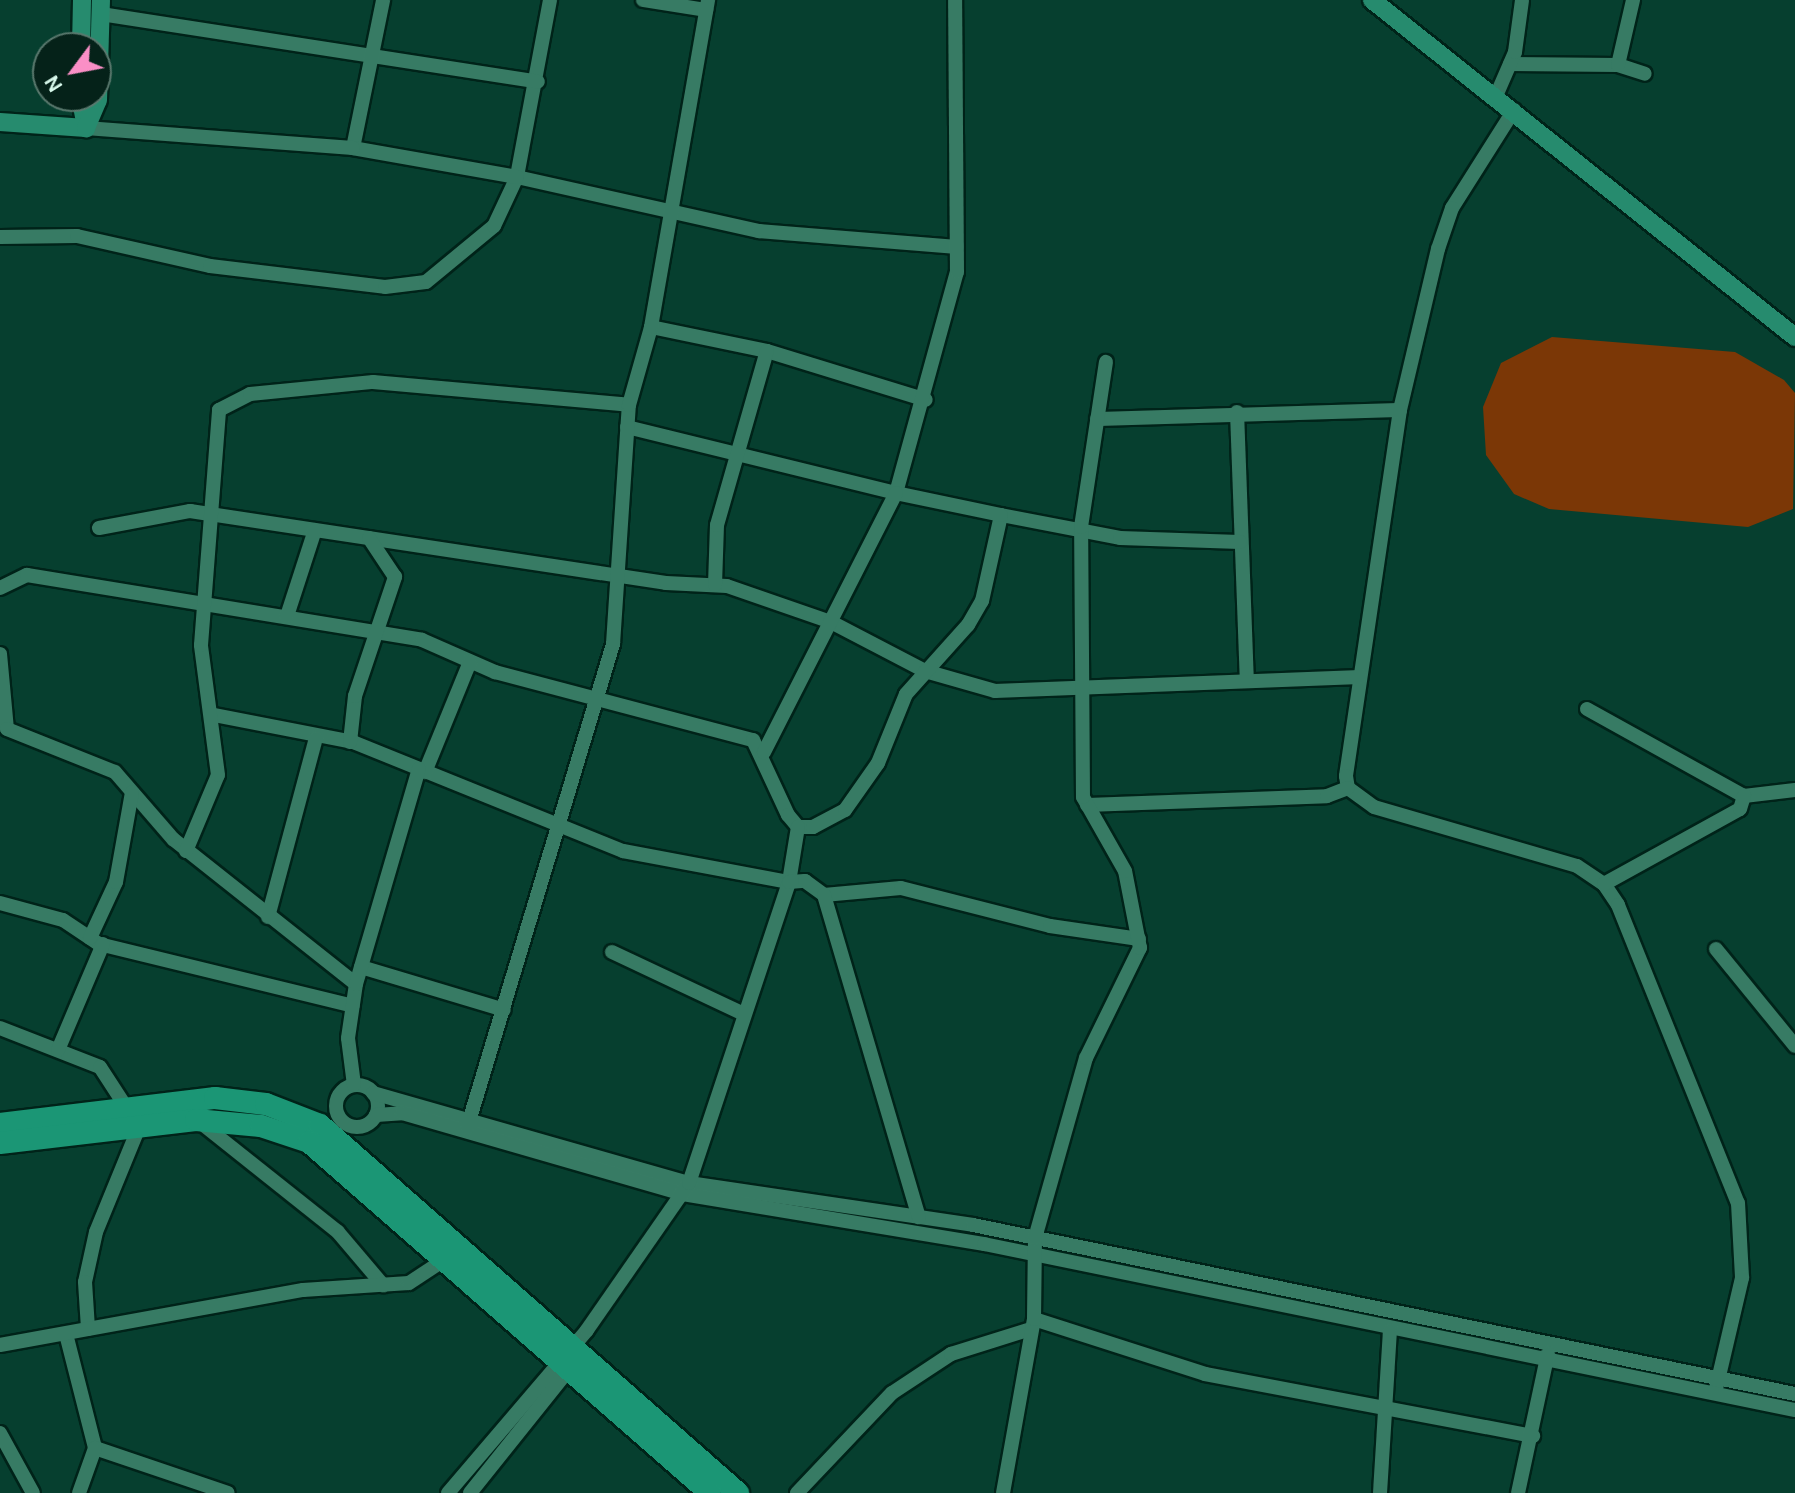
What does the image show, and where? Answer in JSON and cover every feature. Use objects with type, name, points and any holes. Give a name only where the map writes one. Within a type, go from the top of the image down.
[{"type":"highway","points":[[0,1143],[135,1117],[192,1110],[314,1134],[344,1156],[738,1493]]},
{"type":"highway","points":[[0,1124],[135,1117]]},
{"type":"highway","points":[[344,1156],[447,1258],[573,1351],[710,1493]]},
{"type":"main road","points":[[81,32],[82,0]]},
{"type":"main road","points":[[1372,0],[1514,110],[1795,337]]},
{"type":"main road","points":[[86,128],[98,100],[101,7]]},
{"type":"main road","points":[[83,112],[86,128]]},
{"type":"main road","points":[[0,122],[86,128]]},
{"type":"street","points":[[353,148],[383,0]]},
{"type":"street","points":[[0,237],[77,236],[210,266],[385,287],[426,282],[494,226],[517,177],[538,82],[550,0]]},
{"type":"street","points":[[467,1125],[613,644],[615,576],[629,405],[651,327],[707,5],[643,0]]},
{"type":"street","points":[[764,752],[896,493],[926,400],[956,247],[955,0]]},
{"type":"street","points":[[1496,96],[1510,64],[1522,0]]},
{"type":"street","points":[[1618,65],[1633,0]]},
{"type":"street","points":[[101,7],[372,58],[538,82]]},
{"type":"street","points":[[1510,64],[1618,65],[1645,74]]},
{"type":"street","points":[[1348,788],[1360,677],[1400,410],[1452,208],[1514,110]]},
{"type":"street","points":[[86,128],[353,148],[517,177],[759,231],[956,247]]},
{"type":"street","points":[[651,327],[767,351],[926,400]]},
{"type":"street","points":[[715,585],[717,525],[734,450],[767,351]]},
{"type":"street","points":[[1009,1492],[1040,1256],[1035,1238],[1086,1058],[1139,939],[1125,871],[1087,805],[1082,688],[1081,527],[1106,362]]},
{"type":"street","points":[[186,851],[218,775],[214,715],[201,676],[208,601],[207,513],[212,428],[219,410],[250,394],[373,382],[629,405]]},
{"type":"street","points":[[1097,419],[1237,412],[1400,410]]},
{"type":"street","points":[[1237,412],[1247,680]]},
{"type":"street","points":[[627,427],[734,450],[896,493],[1001,515],[1166,543],[1240,542]]},
{"type":"street","points":[[99,528],[207,513],[615,576],[715,585],[831,622],[925,671],[995,691],[1360,677]]},
{"type":"street","points":[[798,827],[845,810],[878,763],[890,723],[925,671],[982,601],[1001,515]]},
{"type":"street","points":[[287,616],[315,530]]},
{"type":"street","points":[[350,742],[373,633],[395,577],[369,538]]},
{"type":"street","points":[[0,588],[27,575],[208,601],[422,640],[470,662],[596,700],[753,740],[764,752],[798,827],[789,882],[685,1189],[470,1493]]},
{"type":"street","points":[[0,654],[3,732],[115,772],[186,851],[356,984]]},
{"type":"street","points":[[314,1134],[336,1103],[354,1085],[353,1006],[356,984],[422,770],[470,662]]},
{"type":"street","points":[[1587,709],[1744,796],[1795,790]]},
{"type":"street","points":[[214,715],[316,738],[350,742],[623,851],[789,882],[805,881],[824,895],[919,1217]]},
{"type":"street","points":[[268,917],[316,738]]},
{"type":"street","points":[[1087,805],[1327,796],[1348,788]]},
{"type":"street","points":[[1348,788],[1374,807],[1577,866],[1604,884],[1630,929],[1738,1203],[1742,1278],[1715,1393]]},
{"type":"street","points":[[58,1050],[116,882],[132,792]]},
{"type":"street","points":[[1604,884],[1740,809],[1744,796]]},
{"type":"street","points":[[824,895],[901,888],[1050,926],[1139,939]]},
{"type":"street","points":[[0,903],[63,920],[96,941],[353,1006]]},
{"type":"street","points":[[1716,949],[1795,1046]]},
{"type":"street","points":[[612,952],[744,1014]]},
{"type":"street","points":[[361,967],[504,1010]]},
{"type":"street","points":[[0,1028],[109,1073],[135,1117],[96,1232],[85,1282],[88,1329]]},
{"type":"street","points":[[354,1085],[467,1125],[685,1189],[1040,1256],[1390,1330],[1795,1410]]},
{"type":"street","points":[[373,1093],[376,1115]]},
{"type":"street","points":[[336,1103],[343,1122],[363,1127]]},
{"type":"street","points":[[192,1110],[338,1232],[383,1285]]},
{"type":"street","points":[[344,1156],[363,1127],[376,1115],[402,1113],[467,1125]]},
{"type":"street","points":[[685,1189],[919,1217],[1035,1238],[1795,1394]]},
{"type":"street","points":[[0,1345],[303,1290],[409,1283],[447,1258]]},
{"type":"street","points":[[797,1493],[892,1393],[951,1354],[1033,1324],[1205,1374],[1246,1376],[1390,1414],[1533,1436]]},
{"type":"street","points":[[1380,1493],[1390,1414],[1390,1330]]},
{"type":"street","points":[[66,1334],[95,1448],[79,1493]]},
{"type":"street","points":[[1518,1493],[1533,1436],[1548,1342]]},
{"type":"street","points":[[448,1493],[573,1351]]},
{"type":"street","points":[[0,1433],[33,1493]]},
{"type":"street","points":[[95,1448],[228,1493]]},
{"type":"shaded area","points":[[1552,337],[1735,352],[1784,380],[1795,393],[1793,509],[1748,527],[1549,509],[1514,494],[1486,455],[1483,407],[1501,363]]}]
